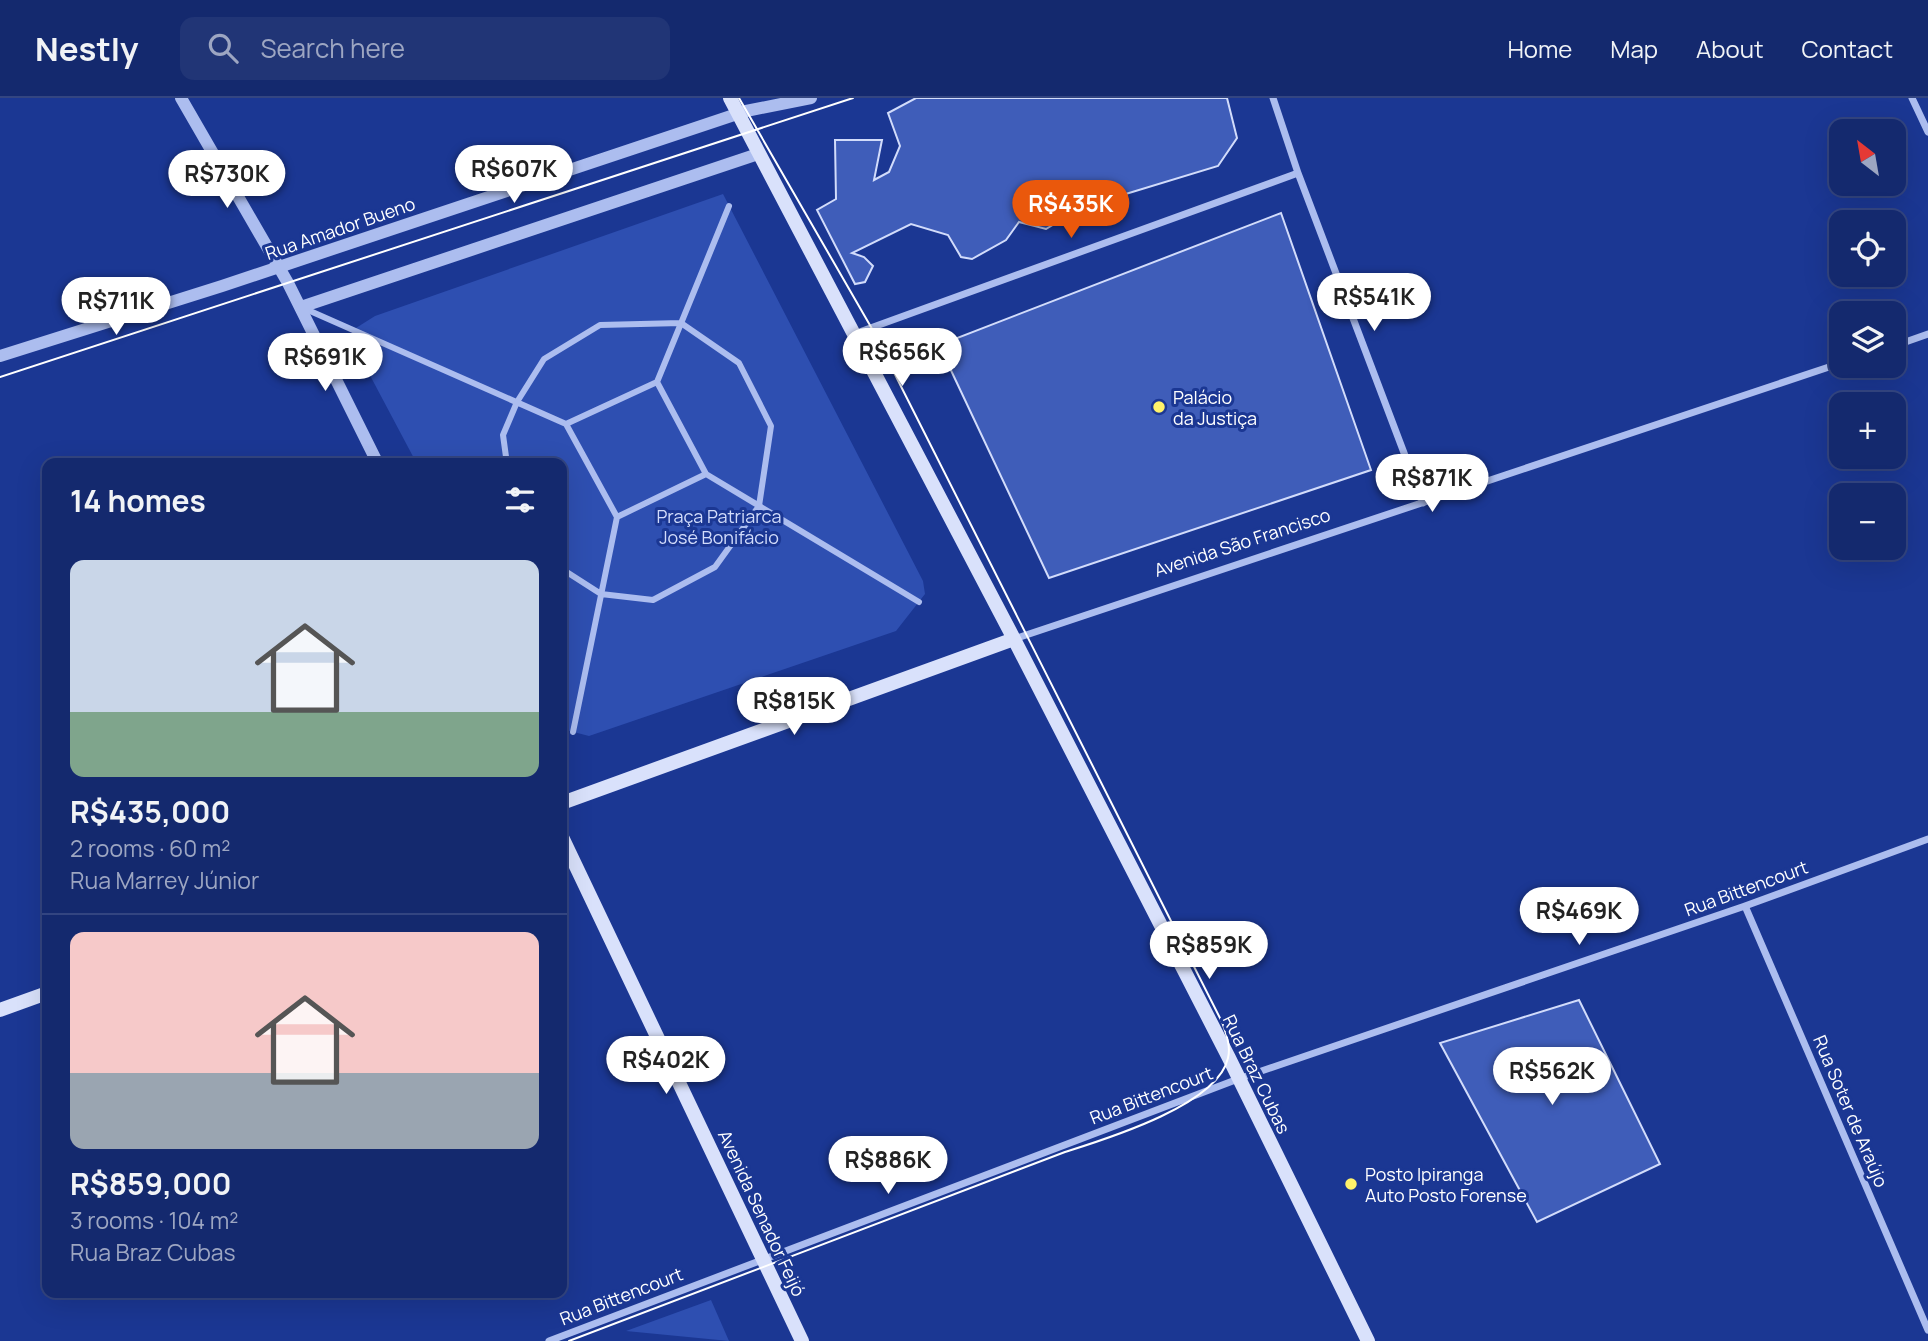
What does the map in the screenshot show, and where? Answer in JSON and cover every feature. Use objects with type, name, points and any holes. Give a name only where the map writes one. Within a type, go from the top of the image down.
[{"type":"main road","points":[[567,801],[1014,639],[730,98]]},
{"type":"main road","name":"Rua Braz Cubas","points":[[1014,639],[1368,1341]]},
{"type":"main road","name":"Avenida Senador Feijó","points":[[567,847],[802,1341]]},
{"type":"main road","points":[[0,1010],[42,995]]},
{"type":"street","points":[[181,98],[301,307],[375,458]]},
{"type":"street","name":"Rua Amador Bueno","points":[[0,356],[739,115],[811,98]]},
{"type":"street","points":[[1273,98],[1298,173],[1423,502]]},
{"type":"street","points":[[1912,98],[1928,132]]},
{"type":"street","points":[[301,307],[758,154]]},
{"type":"street","points":[[853,334],[1298,173]]},
{"type":"street","points":[[566,424],[657,382],[729,206]]},
{"type":"street","points":[[301,307],[566,424],[617,517],[573,732]]},
{"type":"street","points":[[506,458],[503,435],[517,402],[544,359],[600,325],[681,323],[739,363],[771,426],[759,506],[715,567],[653,600],[601,594],[567,572]]},
{"type":"street","points":[[1906,342],[1928,334]]},
{"type":"street","name":"Avenida São Francisco","points":[[1014,639],[1829,367]]},
{"type":"street","points":[[657,382],[706,474],[919,602]]},
{"type":"street","points":[[617,517],[706,474]]},
{"type":"street","name":"Rua Bittencourt","points":[[549,1341],[1238,1079],[1745,906],[1928,839]]},
{"type":"street","name":"Rua Soter de Araújo","points":[[1745,906],[1928,1329]]},
{"type":"green space","name":"Praça Patriarca José Bonifácio","points":[[723,194],[923,581],[925,594],[896,631],[589,736],[567,730],[567,458],[414,458],[356,349],[356,328],[375,316]]},
{"type":"green space","points":[[711,1300],[729,1341],[626,1331]]},
{"type":"building","points":[[916,98],[1227,98],[1237,138],[1218,166],[1083,207],[1046,229],[1019,222],[1006,240],[972,259],[961,257],[948,235],[911,224],[852,253],[864,257],[873,266],[865,282],[855,284],[817,210],[836,199],[835,140],[882,140],[874,180],[889,172],[900,146],[888,113]]},
{"type":"building","name":"Palácio da Justiça","points":[[1281,213],[1371,470],[1049,578],[939,345]]},
{"type":"building","points":[[1579,1000],[1660,1164],[1537,1222],[1440,1043]]},
{"type":"tram line","points":[[569,1341],[1158,1118],[1204,1091],[1220,1075],[1229,1053],[1222,1022],[871,327],[739,98]]},
{"type":"tram line","points":[[0,377],[853,98]]},
{"type":"place","name":"Palácio da Justiça","points":[[1159,407]]},
{"type":"place","name":"Posto Ipiranga Auto Posto Forense","points":[[1351,1184]]}]
